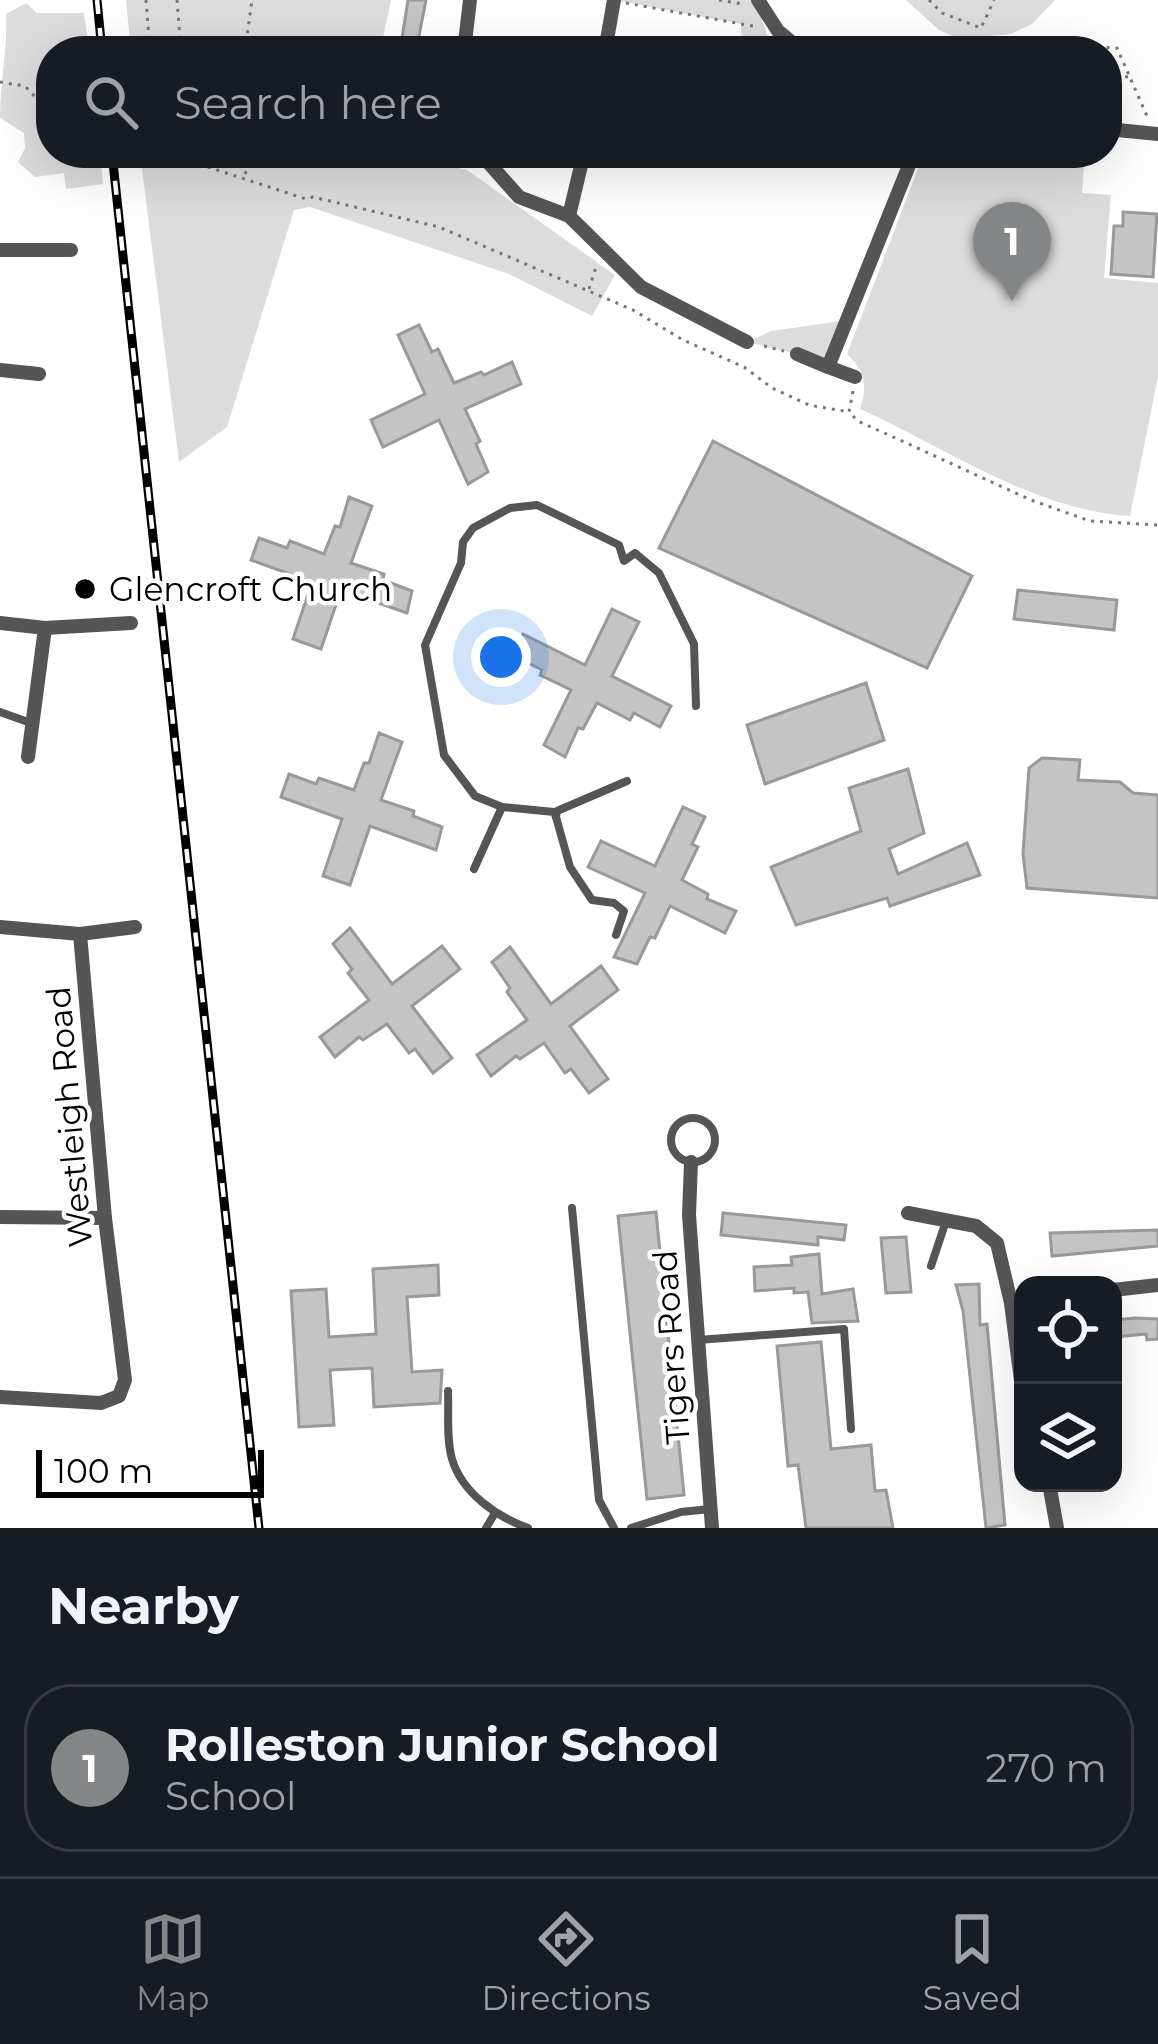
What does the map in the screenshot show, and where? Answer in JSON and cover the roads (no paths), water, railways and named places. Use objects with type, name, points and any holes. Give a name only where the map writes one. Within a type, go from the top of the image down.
[{"type":"street","points":[[466,36],[470,0]]},
{"type":"street","points":[[608,36],[614,0]]},
{"type":"street","points":[[760,4],[784,36]]},
{"type":"street","points":[[1122,130],[1157,134]]},
{"type":"street","points":[[492,168],[519,197],[569,216],[641,287],[747,342]]},
{"type":"street","points":[[569,216],[581,168]]},
{"type":"street","points":[[828,367],[908,168]]},
{"type":"street","points":[[0,250],[71,250]]},
{"type":"street","points":[[797,354],[855,377]]},
{"type":"street","points":[[0,370],[39,374]]},
{"type":"street","points":[[0,623],[45,628],[131,623]]},
{"type":"street","points":[[28,757],[45,628]]},
{"type":"street","points":[[0,927],[80,934],[135,927]]},
{"type":"street","name":"Westleigh Road","points":[[0,1397],[108,1402],[122,1391],[124,1373],[80,934]]},
{"type":"street","name":"Tigers Road","points":[[691,1162],[688,1214],[712,1528]]},
{"type":"street","points":[[908,1214],[976,1226],[997,1243],[1014,1293]]},
{"type":"street","points":[[0,1217],[105,1218]]},
{"type":"street","points":[[1122,1289],[1158,1285]]},
{"type":"street","points":[[1051,1492],[1057,1528]]},
{"type":"lane","points":[[616,935],[624,911],[614,902],[592,900],[570,867],[554,812],[502,807],[475,796],[444,755],[425,646],[460,563],[463,542],[473,528],[510,508],[537,505],[619,544],[624,561],[635,553],[659,573],[694,644],[696,706]]},
{"type":"lane","points":[[0,712],[32,724]]},
{"type":"lane","points":[[556,817],[557,811],[627,781]]},
{"type":"lane","points":[[474,869],[502,807]]},
{"type":"lane","points":[[693,1118],[707,1124],[714,1142],[704,1159],[691,1162],[678,1156],[671,1143],[680,1123],[693,1118]]},
{"type":"lane","points":[[572,1208],[599,1500],[614,1528]]},
{"type":"lane","points":[[932,1266],[946,1220]]},
{"type":"lane","points":[[698,1340],[844,1329],[851,1429]]},
{"type":"lane","points":[[448,1391],[451,1457],[469,1486],[495,1513],[528,1528]]},
{"type":"lane","points":[[631,1528],[681,1512],[710,1509]]},
{"type":"lane","points":[[486,1528],[495,1513]]},
{"type":"railway","points":[[97,0],[101,36]]},
{"type":"railway","points":[[114,168],[259,1528]]},
{"type":"place","name":"Rolleston Junior School","points":[[1012,301]]},
{"type":"place","name":"Glencroft Church","points":[[85,589]]}]
